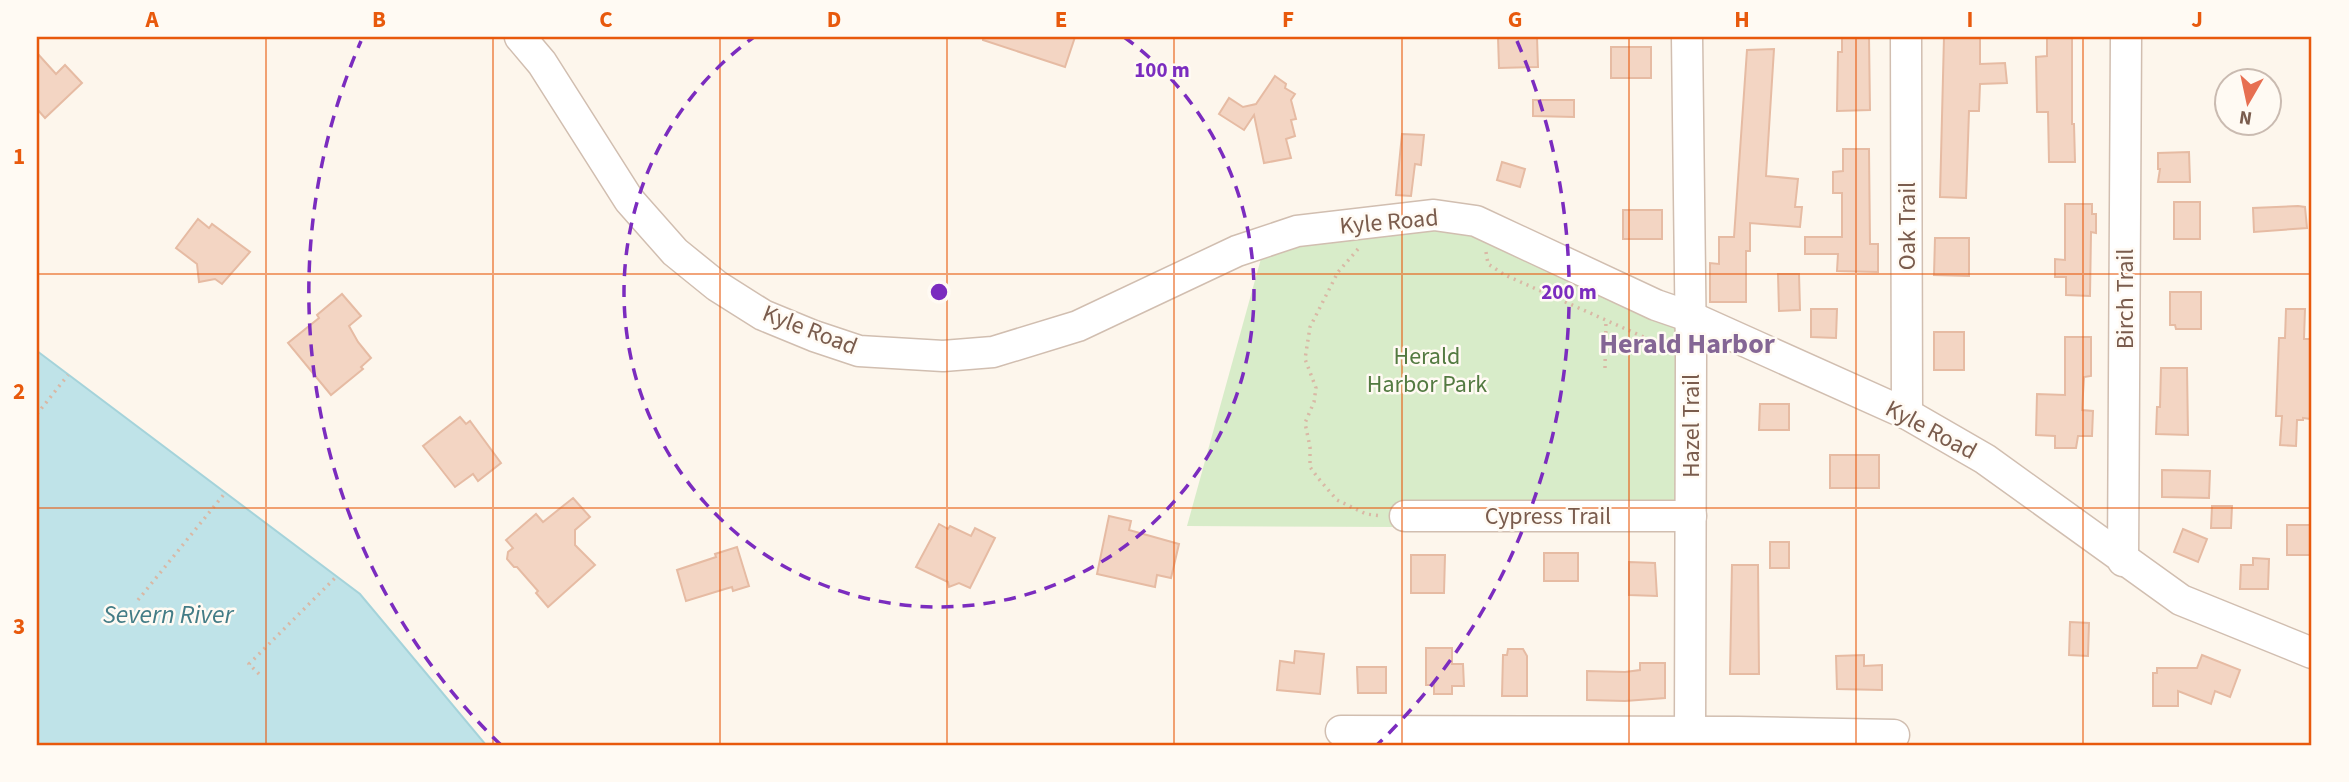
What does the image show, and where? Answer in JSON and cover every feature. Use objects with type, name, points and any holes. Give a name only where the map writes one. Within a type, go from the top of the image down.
[{"type":"street","name":"Kyle Road","points":[[520,37],[542,64],[629,200],[675,252],[717,286],[763,315],[814,336],[859,351],[943,356],[993,352],[1077,326],[1237,251],[1297,231],[1434,215],[1476,221],[1656,305],[1691,317],[1907,414],[1985,459],[2048,502],[2123,561],[2181,600],[2312,653]]},
{"type":"street","name":"Hazel Trail","points":[[1687,37],[1691,317],[1690,732]]},
{"type":"street","name":"Oak Trail","points":[[1906,37],[1907,414]]},
{"type":"street","name":"Birch Trail","points":[[2123,561],[2126,37]]},
{"type":"street","name":"Cypress Trail","points":[[1405,516],[1691,516]]},
{"type":"street","points":[[1341,731],[1894,735]]},
{"type":"path","points":[[1373,223],[1361,244],[1338,272],[1310,327],[1305,359],[1316,388],[1314,402],[1305,423],[1311,467],[1337,500],[1366,514],[1405,516]]},
{"type":"path","points":[[1495,230],[1486,251],[1488,264],[1504,275],[1691,355]]},
{"type":"path","points":[[1605,368],[1606,320]]},
{"type":"path","points":[[1605,348],[1634,350],[1644,337]]},
{"type":"path","points":[[37,414],[68,375]]},
{"type":"path","points":[[138,600],[226,493]]},
{"type":"path","points":[[259,674],[249,664],[337,576]]},
{"type":"green space","name":"Herald Harbor Park","points":[[1448,228],[1476,237],[1680,330],[1682,507],[1400,527],[1187,526],[1262,255],[1284,245]]},
{"type":"water","name":"Severn River","points":[[37,351],[360,594],[486,745],[37,745]]},
{"type":"building","points":[[983,37],[1075,37],[1065,67],[983,40]]},
{"type":"building","points":[[1498,37],[1537,37],[1538,67],[1499,68]]},
{"type":"building","points":[[1842,37],[1869,37],[1870,110],[1837,111],[1838,52],[1842,52]]},
{"type":"building","points":[[1944,37],[1980,37],[1980,64],[2005,63],[2007,83],[1980,84],[1979,111],[1969,111],[1966,198],[1940,197]]},
{"type":"building","points":[[2047,37],[2072,37],[2075,162],[2049,162],[2048,112],[2037,112],[2036,57],[2047,56]]},
{"type":"building","points":[[1611,47],[1651,47],[1651,78],[1611,78]]},
{"type":"building","points":[[1774,49],[1766,176],[1798,179],[1795,207],[1802,207],[1800,227],[1750,223],[1750,251],[1746,251],[1746,302],[1710,302],[1710,263],[1719,264],[1719,237],[1734,237],[1747,50]]},
{"type":"building","points":[[37,53],[56,74],[65,65],[82,83],[45,118],[37,109]]},
{"type":"building","points":[[1275,76],[1286,84],[1285,88],[1295,94],[1291,100],[1296,119],[1291,120],[1295,136],[1286,139],[1291,158],[1264,163],[1254,115],[1244,130],[1219,114],[1229,98],[1243,107],[1256,104]]},
{"type":"building","points":[[1533,100],[1574,100],[1574,117],[1533,116]]},
{"type":"building","points":[[1402,134],[1424,135],[1421,165],[1415,164],[1411,196],[1396,195]]},
{"type":"building","points":[[1843,149],[1869,149],[1870,244],[1878,244],[1878,272],[1837,271],[1838,254],[1805,254],[1805,237],[1842,237],[1842,193],[1833,193],[1833,172],[1843,171]]},
{"type":"building","points":[[2189,152],[2190,182],[2158,182],[2158,153]]},
{"type":"building","points":[[1502,162],[1525,169],[1520,187],[1497,180]]},
{"type":"building","points":[[2174,202],[2200,202],[2200,239],[2174,239]]},
{"type":"building","points":[[2065,204],[2092,204],[2092,214],[2096,214],[2096,233],[2091,232],[2090,296],[2066,295],[2066,277],[2055,277],[2055,259],[2065,260]]},
{"type":"building","points":[[2305,207],[2307,228],[2254,232],[2253,208]]},
{"type":"building","points":[[1623,210],[1662,210],[1662,239],[1623,239]]},
{"type":"building","points":[[198,219],[209,228],[212,224],[250,252],[222,284],[215,279],[199,282],[197,264],[176,248]]},
{"type":"building","points":[[1935,238],[1969,238],[1969,276],[1934,275]]},
{"type":"building","points":[[1778,274],[1799,274],[1800,310],[1779,311]]},
{"type":"building","points":[[2170,292],[2201,292],[2201,329],[2176,329],[2175,325],[2170,325]]},
{"type":"building","points":[[342,294],[361,316],[349,326],[371,358],[361,367],[363,369],[331,395],[288,343],[319,318],[317,315]]},
{"type":"building","points":[[1811,309],[1837,309],[1836,338],[1811,337]]},
{"type":"building","points":[[2286,309],[2305,309],[2304,339],[2312,339],[2311,419],[2297,420],[2296,446],[2280,445],[2282,416],[2276,416],[2279,338],[2285,338]]},
{"type":"building","points":[[1934,332],[1964,332],[1964,370],[1934,370]]},
{"type":"building","points":[[2065,337],[2091,337],[2091,376],[2084,377],[2082,410],[2093,411],[2092,436],[2078,436],[2076,448],[2055,448],[2055,436],[2036,435],[2037,394],[2065,395]]},
{"type":"building","points":[[2161,368],[2187,368],[2188,435],[2156,434]]},
{"type":"building","points":[[1760,404],[1789,404],[1789,430],[1759,430]]},
{"type":"building","points":[[460,417],[466,424],[470,421],[501,463],[478,481],[473,474],[455,487],[423,446]]},
{"type":"building","points":[[1830,455],[1879,455],[1879,488],[1830,488]]},
{"type":"building","points":[[2162,470],[2210,471],[2209,498],[2162,497]]},
{"type":"building","points":[[573,498],[590,517],[575,530],[575,545],[595,565],[548,607],[536,593],[538,591],[507,559],[508,552],[513,548],[506,540],[536,514],[543,522]]},
{"type":"building","points":[[2212,506],[2232,506],[2231,528],[2211,528]]},
{"type":"building","points":[[1109,516],[1131,521],[1129,530],[1179,544],[1171,578],[1157,575],[1155,587],[1097,574]]},
{"type":"building","points":[[939,524],[971,536],[975,528],[995,538],[970,588],[959,583],[949,587],[948,582],[916,567]]},
{"type":"building","points":[[2287,525],[2312,525],[2312,555],[2287,555]]},
{"type":"building","points":[[2183,529],[2207,539],[2198,562],[2174,552]]},
{"type":"building","points":[[1770,542],[1789,542],[1789,568],[1770,568]]},
{"type":"building","points":[[737,547],[749,586],[733,591],[732,587],[686,601],[677,570]]},
{"type":"building","points":[[1544,553],[1578,553],[1578,581],[1544,581]]},
{"type":"building","points":[[1411,555],[1445,555],[1444,593],[1411,593]]},
{"type":"building","points":[[2253,558],[2269,559],[2268,589],[2240,589],[2241,565],[2253,565]]},
{"type":"building","points":[[1629,562],[1655,563],[1657,596],[1629,595]]},
{"type":"building","points":[[1732,565],[1758,565],[1759,674],[1730,674]]},
{"type":"building","points":[[2070,622],[2089,623],[2088,656],[2069,655]]},
{"type":"building","points":[[1426,648],[1452,648],[1452,664],[1463,664],[1464,686],[1452,686],[1452,694],[1434,694],[1434,685],[1426,685]]},
{"type":"building","points":[[1508,649],[1523,649],[1527,656],[1527,696],[1502,696],[1503,655],[1507,655]]},
{"type":"building","points":[[1295,651],[1324,654],[1320,694],[1277,690],[1280,661],[1294,663]]},
{"type":"building","points":[[1864,655],[1864,666],[1882,665],[1882,690],[1837,689],[1836,656]]},
{"type":"building","points":[[2202,655],[2240,670],[2230,697],[2215,691],[2211,704],[2178,691],[2178,706],[2153,706],[2153,673],[2157,673],[2157,668],[2197,668]]},
{"type":"building","points":[[1640,663],[1665,663],[1665,698],[1587,700],[1587,671],[1640,670]]},
{"type":"building","points":[[1357,667],[1386,667],[1386,693],[1358,693]]},
{"type":"district","name":"Herald Harbor","points":[[1687,344]]}]
